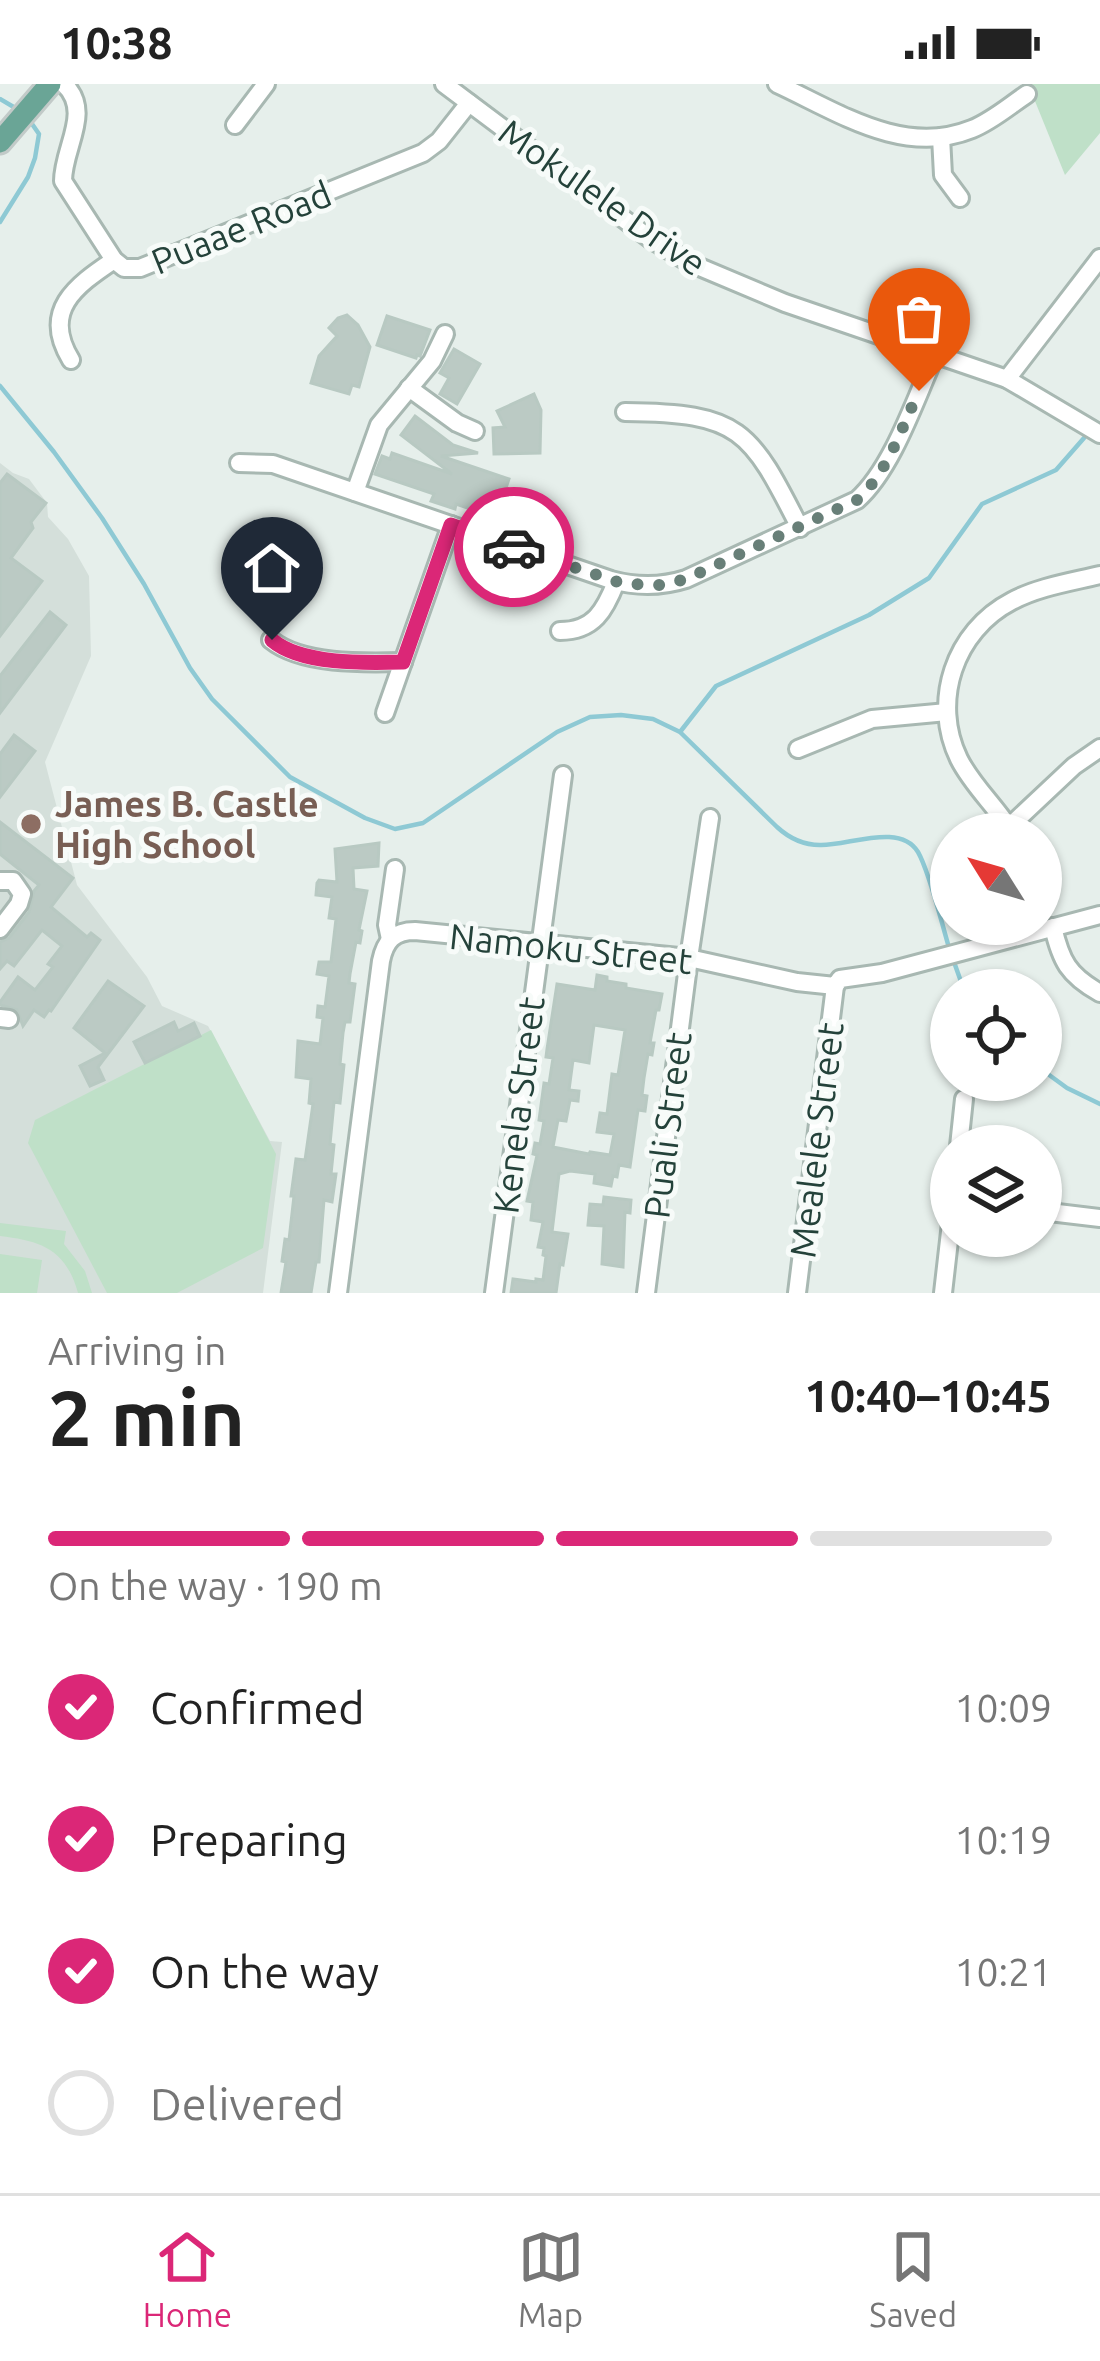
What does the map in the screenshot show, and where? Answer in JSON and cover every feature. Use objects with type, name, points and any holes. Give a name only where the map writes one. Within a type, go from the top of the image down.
[{"type":"main road","points":[[0,142],[50,84]]},
{"type":"street","name":"Puaae Road","points":[[64,84],[74,95],[78,116],[63,181],[124,268],[140,268],[414,157],[439,141],[469,103]]},
{"type":"street","points":[[235,125],[266,84]]},
{"type":"street","name":"Mokulele Drive","points":[[444,84],[649,238],[690,263],[785,303],[1007,379],[1100,434]]},
{"type":"street","points":[[777,84],[884,133],[909,138],[941,137],[986,122],[1027,94]]},
{"type":"street","points":[[941,137],[943,175],[960,199]]},
{"type":"street","points":[[1007,379],[1100,258]]},
{"type":"street","points":[[71,360],[60,332],[64,303],[82,281],[114,260]]},
{"type":"street","points":[[355,492],[386,414],[432,361],[446,334]]},
{"type":"street","points":[[239,463],[273,464],[616,582],[675,583],[849,506],[870,488],[936,353]]},
{"type":"street","points":[[409,388],[475,431]]},
{"type":"street","points":[[625,412],[696,415],[732,430],[763,458],[800,528]]},
{"type":"street","points":[[385,713],[451,525]]},
{"type":"street","points":[[998,813],[963,766],[952,740],[949,683],[958,656],[986,619],[1011,601],[1100,575]]},
{"type":"street","points":[[560,631],[578,630],[595,621],[616,582]]},
{"type":"street","points":[[272,640],[298,655],[362,663],[403,662]]},
{"type":"street","points":[[798,749],[872,718],[947,712]]},
{"type":"street","points":[[1028,813],[1074,766],[1100,748]]},
{"type":"street","name":"Kenela Street","points":[[494,1293],[563,775]]},
{"type":"street","name":"Puali Street","points":[[646,1293],[710,818]]},
{"type":"street","points":[[338,1293],[381,961],[390,939],[387,926],[395,869]]},
{"type":"street","points":[[0,881],[13,881],[22,894],[0,929]]},
{"type":"street","name":"Namoku Street","points":[[1062,921],[1100,915]]},
{"type":"street","name":"Namoku Street","points":[[390,939],[415,931],[688,958],[836,986],[841,979],[984,945]]},
{"type":"street","points":[[1055,945],[1067,967],[1100,993]]},
{"type":"street","name":"Mealele Street","points":[[797,1293],[836,986]]},
{"type":"street","points":[[1062,1213],[1100,1218]]},
{"type":"street","points":[[943,1293],[947,1257]]},
{"type":"shaded area","name":"James B. Castle High School","points":[[0,463],[29,479],[47,503],[48,517],[68,539],[89,576],[91,656],[45,762],[77,885],[147,977],[162,1006],[208,1026],[270,1141],[282,1142],[263,1293],[0,1293]]},
{"type":"green space","points":[[1028,84],[1100,84],[1100,133],[1065,175]]},
{"type":"green space","points":[[211,1030],[276,1154],[263,1248],[177,1293],[107,1293],[28,1143],[35,1120]]},
{"type":"green space","points":[[0,1223],[66,1231],[64,1244],[85,1271],[92,1293],[78,1293],[67,1266],[50,1250],[0,1236]]},
{"type":"green space","points":[[0,1254],[42,1260],[37,1293],[0,1293]]},
{"type":"building","points":[[347,315],[370,347],[359,387],[352,385],[349,394],[311,383],[319,356],[337,336],[329,328]]},
{"type":"building","points":[[387,316],[430,330],[420,356],[377,345]]},
{"type":"building","points":[[454,349],[480,364],[457,404],[440,394],[449,378],[440,373]]},
{"type":"building","points":[[534,394],[541,410],[540,453],[494,454],[493,428],[505,427],[497,411]]},
{"type":"building","points":[[415,416],[453,445],[478,453],[441,456],[509,479],[496,518],[431,501],[434,494],[375,474],[382,456],[390,459],[392,453],[452,474],[401,435]]},
{"type":"building","points":[[7,474],[46,503],[11,558],[42,581],[0,636],[0,483]]},
{"type":"building","points":[[50,612],[66,625],[0,713],[0,676]]},
{"type":"building","points":[[14,735],[35,751],[0,797],[0,754]]},
{"type":"building","points":[[0,822],[73,878],[51,907],[87,937],[91,933],[100,940],[51,1011],[44,1017],[34,1010],[23,1026],[17,1010],[0,1002],[18,977],[35,990],[62,946],[42,930],[14,966],[7,961],[0,969],[0,942],[9,938],[29,912],[39,885],[0,854]]},
{"type":"building","points":[[379,843],[378,866],[353,868],[354,889],[367,891],[350,974],[349,983],[355,984],[350,1022],[345,1022],[343,1033],[340,1103],[334,1102],[330,1144],[334,1145],[331,1174],[336,1174],[332,1202],[324,1200],[319,1262],[311,1293],[281,1293],[296,1159],[305,1160],[313,1104],[309,1103],[311,1079],[296,1077],[298,1041],[320,1044],[323,1018],[317,1017],[318,1006],[325,1007],[329,976],[317,974],[319,962],[331,962],[336,919],[329,918],[332,897],[316,895],[317,883],[337,882],[335,849]]},
{"type":"building","points":[[597,975],[626,984],[626,988],[662,994],[644,1078],[645,1111],[638,1110],[630,1167],[619,1165],[611,1186],[594,1183],[595,1174],[559,1174],[552,1232],[568,1234],[556,1293],[511,1293],[513,1279],[543,1280],[546,1256],[544,1248],[538,1247],[543,1222],[531,1220],[533,1202],[527,1201],[537,1155],[533,1154],[535,1143],[540,1144],[544,1121],[539,1120],[544,1083],[549,1084],[553,1058],[546,1057],[557,984],[595,990]],"holes":[[[594,1025],[625,1030],[618,1075],[612,1074],[607,1114],[600,1113],[597,1132],[614,1134],[610,1155],[553,1147],[558,1120],[566,1121],[570,1100],[578,1101],[579,1091],[569,1090],[573,1060],[589,1063]]]},
{"type":"building","points":[[108,981],[144,1006],[98,1067],[104,1080],[90,1086],[80,1066],[105,1053],[74,1028]]},
{"type":"building","points":[[174,1022],[178,1031],[194,1023],[200,1036],[145,1063],[134,1042]]},
{"type":"building","points":[[604,1197],[631,1200],[630,1213],[625,1212],[623,1267],[602,1264],[604,1226],[588,1225],[590,1204],[603,1205]]},
{"type":"waterway","points":[[0,99],[17,109]]},
{"type":"waterway","points":[[0,222],[35,158],[39,134],[30,121]]},
{"type":"waterway","points":[[0,386],[102,518],[212,699],[290,777],[395,829],[423,823],[557,732],[590,717],[653,719],[680,732],[716,686],[869,615],[929,578],[982,504],[1056,470],[1084,438]]},
{"type":"waterway","points":[[681,733],[777,827],[797,840],[820,845],[886,837],[910,843],[927,873],[950,951]]},
{"type":"waterway","points":[[954,962],[956,969]]},
{"type":"waterway","points":[[1062,1084],[1100,1104]]},
{"type":"way so far","points":[[514,547],[624,584],[651,586],[686,579],[857,500],[884,467],[919,391]]},
{"type":"place","name":"James B. Castle High School","points":[[31,824]]},
{"type":"route","points":[[272,640],[298,655],[362,663],[403,662],[451,525],[514,547]]}]
